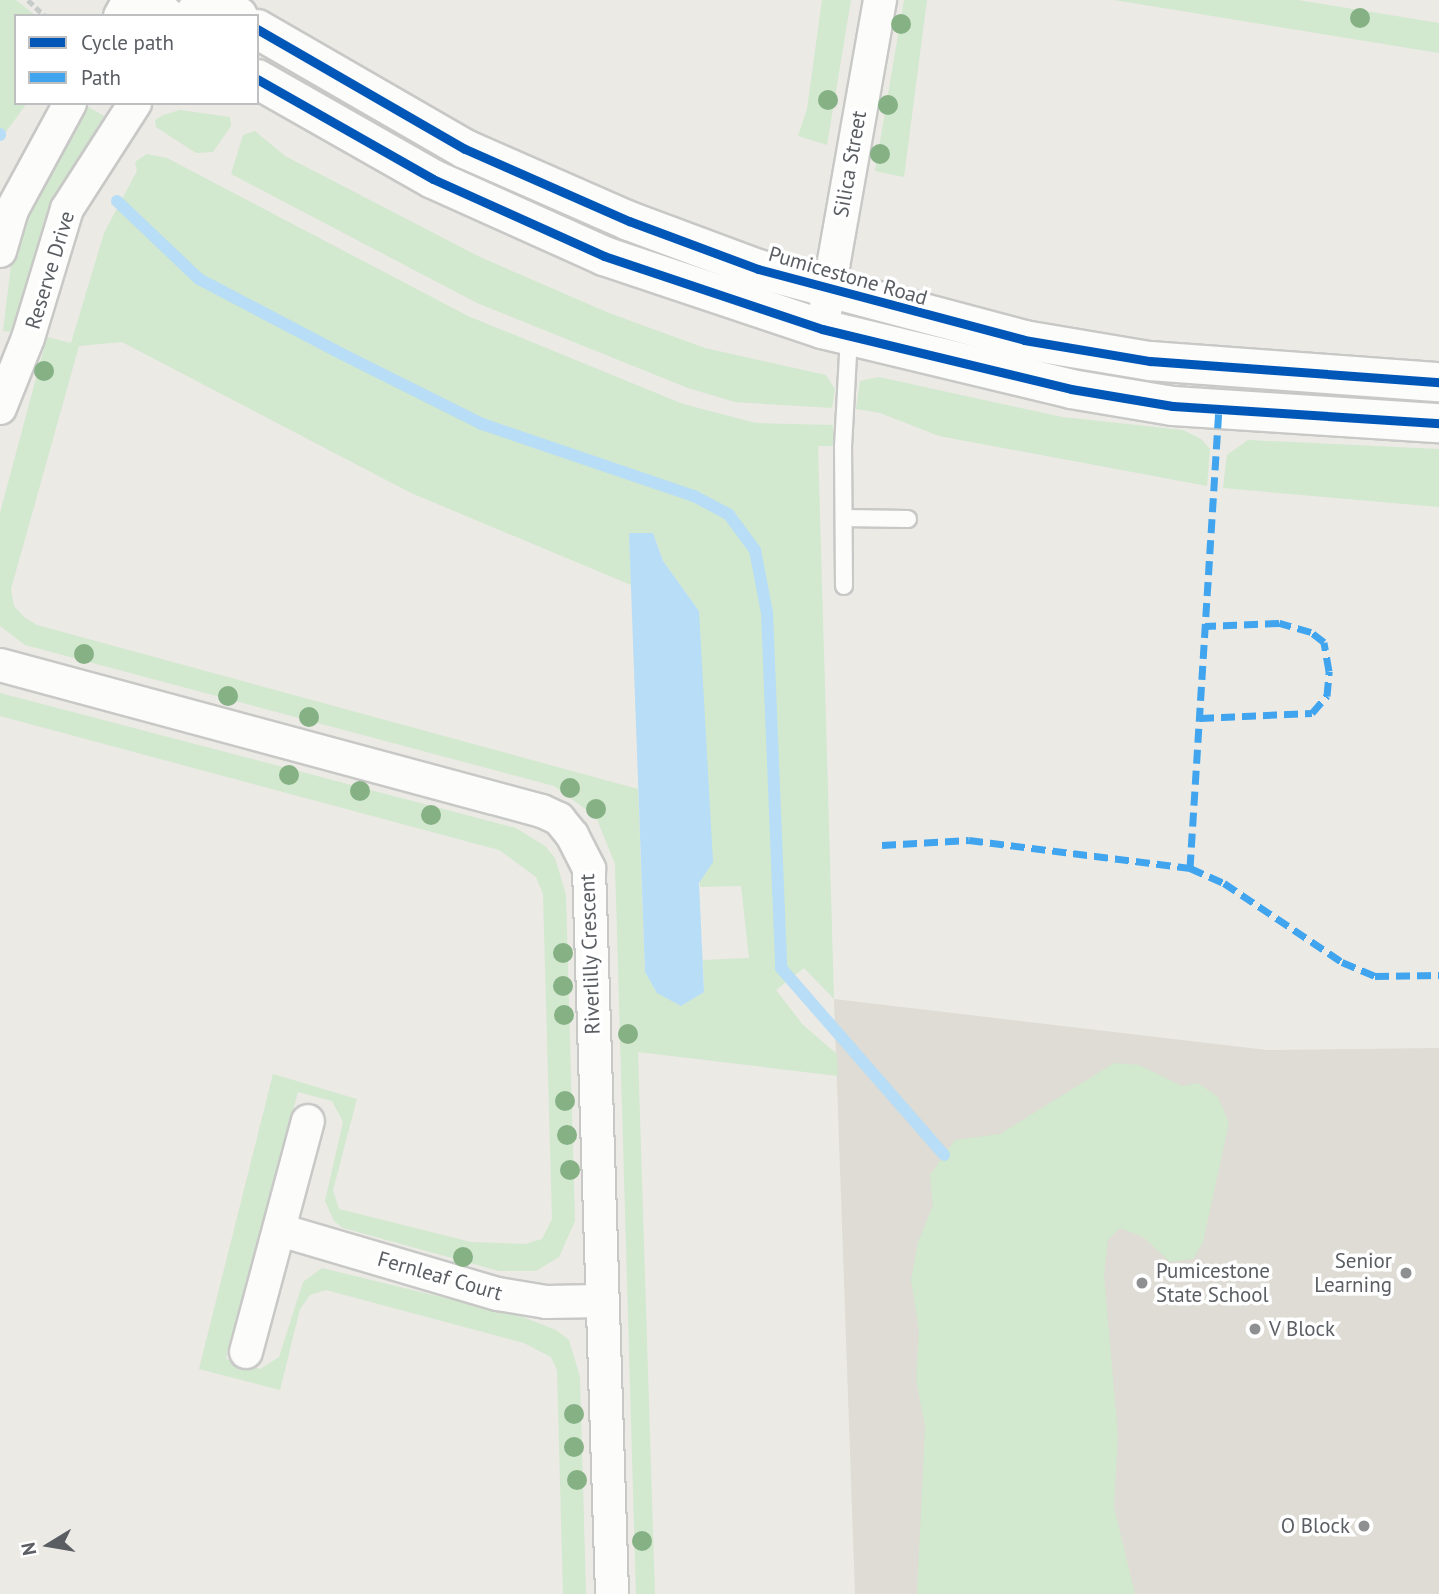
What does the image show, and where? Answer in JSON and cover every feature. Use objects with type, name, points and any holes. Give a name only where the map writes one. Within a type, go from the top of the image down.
[{"type":"main road","points":[[144,0],[162,14]]},
{"type":"main road","points":[[214,0],[234,14]]},
{"type":"main road","name":"Pumicestone Road","points":[[259,30],[465,149],[629,221],[758,270],[1024,340],[1150,361],[1439,382]]},
{"type":"main road","points":[[259,80],[433,178],[604,256],[835,333],[1072,389],[1173,406],[1439,423]]},
{"type":"street","name":"Silica Street","points":[[835,333],[829,290],[880,0]]},
{"type":"street","points":[[0,251],[12,210],[69,105]]},
{"type":"street","name":"Reserve Drive","points":[[0,408],[28,338],[67,209],[134,105]]},
{"type":"street","name":"Riverlilly Crescent","points":[[0,665],[496,798],[559,819],[583,851],[589,869],[612,1594]]},
{"type":"street","points":[[246,1352],[281,1230],[308,1121]]},
{"type":"street","name":"Fernleaf Court","points":[[281,1230],[498,1294],[546,1301],[602,1301]]},
{"type":"lane","points":[[835,333],[845,586]]},
{"type":"lane","points":[[844,518],[908,519]]},
{"type":"path","points":[[28,0],[43,14]]},
{"type":"shaded area","name":"Pumicestone State School","points":[[834,999],[1267,1050],[1439,1048],[1439,1594],[855,1594]]},
{"type":"green space","points":[[0,0],[16,0],[34,14],[14,14],[14,105],[26,105],[0,140]]},
{"type":"green space","points":[[822,0],[851,0],[827,145],[798,136],[807,109]]},
{"type":"green space","points":[[904,0],[927,0],[904,177],[875,171]]},
{"type":"green space","points":[[1114,0],[1298,0],[1439,23],[1439,53]]},
{"type":"green space","points":[[85,105],[104,116],[44,221],[15,332],[3,331],[12,257],[24,217]]},
{"type":"green space","points":[[180,110],[230,117],[231,126],[213,152],[196,153],[156,127],[155,120]]},
{"type":"green space","points":[[255,131],[285,156],[480,257],[609,313],[705,348],[826,375],[835,389],[832,408],[735,402],[688,388],[477,303],[231,174],[243,135]]},
{"type":"green space","points":[[147,154],[167,158],[468,316],[683,404],[756,423],[833,425],[834,446],[818,446],[834,999],[804,968],[776,990],[803,1025],[837,1054],[838,1076],[638,1052],[655,1594],[636,1594],[615,864],[596,817],[554,786],[25,645],[0,626],[0,513],[47,337],[71,343],[104,233],[137,171],[135,162]],"holes":[[[122,342],[411,493],[631,585],[629,533],[653,533],[663,561],[699,611],[700,887],[741,886],[749,958],[703,960],[704,992],[681,1006],[657,992],[645,972],[638,789],[37,625],[24,617],[14,606],[11,589],[79,346]]]},
{"type":"green space","points":[[879,377],[1062,417],[1183,430],[1201,439],[1210,449],[1207,486],[939,436],[880,413],[856,409],[860,381]]},
{"type":"green space","points":[[1248,440],[1439,449],[1439,507],[1223,488],[1227,455]]},
{"type":"green space","points":[[0,693],[516,828],[545,846],[555,858],[566,895],[575,1221],[559,1257],[536,1271],[499,1271],[343,1228],[334,1221],[325,1201],[343,1122],[332,1101],[298,1092],[226,1359],[260,1369],[279,1357],[303,1282],[322,1268],[523,1317],[556,1330],[569,1340],[580,1377],[586,1594],[563,1594],[557,1370],[551,1357],[524,1343],[326,1290],[310,1295],[300,1309],[280,1390],[199,1369],[273,1074],[357,1099],[333,1190],[339,1209],[471,1242],[525,1244],[542,1239],[552,1219],[543,894],[536,877],[499,850],[0,716]]},
{"type":"green space","points":[[1114,1063],[1139,1065],[1182,1086],[1198,1083],[1218,1097],[1229,1123],[1203,1242],[1193,1259],[1170,1262],[1143,1237],[1120,1228],[1108,1240],[1104,1275],[1118,1435],[1114,1507],[1135,1594],[917,1594],[925,1427],[916,1379],[919,1331],[911,1280],[918,1242],[933,1205],[930,1175],[955,1140],[1000,1134]]},
{"type":"water","points":[[629,533],[653,533],[663,561],[699,611],[713,862],[699,883],[704,992],[681,1006],[657,993],[645,972]]},
{"type":"waterway","points":[[117,201],[199,279],[336,351],[482,424],[694,496],[729,515],[755,550],[767,613],[781,968],[944,1155]]},
{"type":"marked path","points":[[1190,868],[1219,410]]},
{"type":"marked path","points":[[1200,718],[1312,713],[1327,696],[1329,671],[1324,642],[1311,632],[1279,623],[1205,626]]},
{"type":"marked path","points":[[882,845],[969,840],[1190,868],[1224,883],[1342,962],[1375,976],[1439,975]]},
{"type":"cycle path","points":[[259,30],[465,149],[629,221],[758,269],[1024,340],[1150,361],[1439,382]]},
{"type":"cycle path","points":[[259,80],[433,179],[604,256],[822,329],[1071,389],[1173,406],[1439,423]]},
{"type":"place","name":"Senior Learning","points":[[1406,1273]]},
{"type":"place","name":"Pumicestone State School","points":[[1142,1283]]},
{"type":"place","name":"V Block","points":[[1255,1329]]},
{"type":"place","name":"O Block","points":[[1364,1526]]}]
